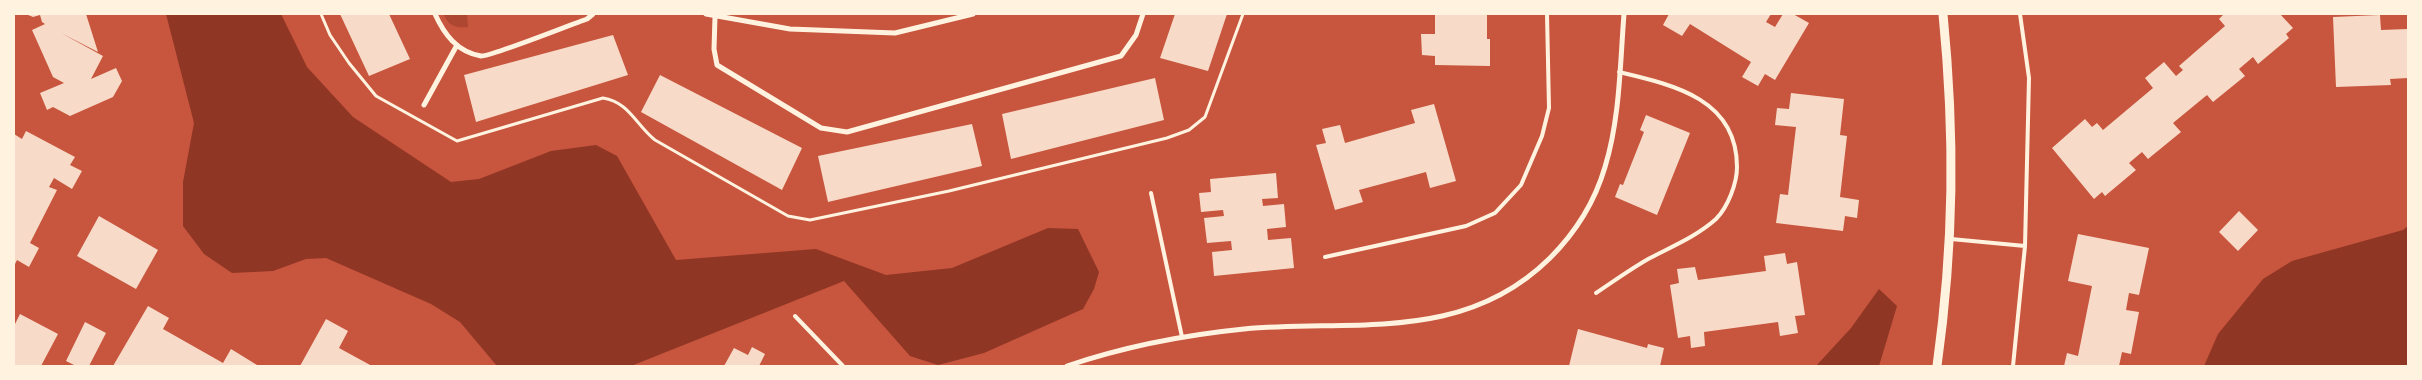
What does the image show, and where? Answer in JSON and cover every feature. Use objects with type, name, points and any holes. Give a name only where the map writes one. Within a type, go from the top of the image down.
[{"type":"street","points":[[435,14],[443,34],[463,50],[483,56],[587,19],[593,14]]},
{"type":"street","points":[[706,14],[714,17],[790,29],[895,33],[973,14]]},
{"type":"street","points":[[714,17],[714,48],[717,65],[821,128],[847,132],[1121,56],[1136,35],[1144,14]]},
{"type":"street","points":[[1067,366],[1120,351],[1182,338],[1244,329],[1418,322],[1450,316],[1482,305],[1510,290],[1537,270],[1561,247],[1576,228],[1592,199],[1609,153],[1624,14]]},
{"type":"street","points":[[1938,366],[1946,307],[1951,239],[1953,168],[1950,88],[1944,14]]},
{"type":"street","points":[[424,105],[458,45]]},
{"type":"lane","points":[[1325,258],[1466,226],[1495,213],[1521,185],[1542,136],[1549,108],[1547,14]]},
{"type":"lane","points":[[2013,366],[2025,246],[2029,78],[2020,14]]},
{"type":"lane","points":[[1596,293],[1649,258],[1695,235],[1717,218],[1728,199],[1737,175],[1737,152],[1731,132],[1716,111],[1695,96],[1674,86],[1619,71]]},
{"type":"lane","points":[[1151,194],[1182,338]]},
{"type":"lane","points":[[1951,239],[2025,246]]},
{"type":"lane","points":[[795,316],[843,366]]},
{"type":"path","points":[[321,14],[330,35],[349,63],[376,96],[457,141],[603,98],[611,99],[634,116],[644,132],[655,140],[788,216],[810,220],[958,188],[1167,138],[1189,130],[1205,117],[1243,14]]},
{"type":"shaded area","points":[[166,14],[281,14],[307,67],[353,117],[451,182],[479,179],[551,151],[596,145],[617,156],[676,260],[816,249],[886,275],[952,268],[1048,228],[1078,229],[1099,272],[1094,289],[1083,309],[984,353],[938,365],[910,356],[844,281],[631,366],[497,366],[460,322],[431,304],[326,258],[306,259],[273,271],[232,273],[204,254],[183,226],[183,182],[194,123]]},
{"type":"shaded area","points":[[467,14],[468,27],[457,27],[451,24],[444,15]]},
{"type":"shaded area","points":[[2408,226],[2408,366],[2204,366],[2218,334],[2263,279],[2292,261],[2403,230]]},
{"type":"shaded area","points":[[1879,289],[1897,306],[1879,366],[1816,366],[1851,328]]},
{"type":"building","points":[[26,14],[86,14],[98,52],[61,33],[103,56],[91,79],[116,68],[122,81],[113,97],[70,116],[53,107],[47,110],[40,93],[64,83],[53,77],[32,30],[45,24],[42,22],[40,15],[33,17]]},
{"type":"building","points":[[340,14],[389,14],[410,59],[369,76]]},
{"type":"building","points":[[1175,14],[1227,14],[1208,71],[1160,58]]},
{"type":"building","points":[[1435,14],[1487,14],[1487,39],[1490,39],[1490,66],[1435,65],[1435,56],[1422,55],[1421,34],[1435,34]]},
{"type":"building","points":[[1669,14],[1771,14],[1766,22],[1775,27],[1783,14],[1793,14],[1809,23],[1775,80],[1765,74],[1758,86],[1742,77],[1751,62],[1690,24],[1682,36],[1663,25]]},
{"type":"building","points":[[2222,14],[2280,14],[2293,28],[2286,34],[2289,38],[2258,64],[2253,57],[2239,69],[2245,76],[2213,102],[2207,95],[2173,123],[2181,132],[2148,159],[2142,152],[2129,163],[2136,170],[2105,196],[2102,192],[2094,199],[2052,148],[2085,119],[2092,127],[2097,123],[2103,130],[2153,88],[2145,78],[2164,62],[2176,76],[2183,70],[2179,66],[2225,26],[2219,19]]},
{"type":"building","points":[[2380,15],[2381,30],[2408,29],[2408,78],[2390,79],[2391,85],[2336,87],[2333,17]]},
{"type":"building","points":[[613,35],[628,75],[476,122],[464,75]]},
{"type":"building","points":[[660,75],[802,148],[782,190],[641,112]]},
{"type":"building","points":[[1155,78],[1164,120],[1011,159],[1002,114]]},
{"type":"building","points":[[1791,93],[1844,99],[1840,135],[1847,136],[1840,197],[1859,200],[1857,218],[1845,216],[1843,231],[1776,223],[1780,194],[1788,195],[1796,127],[1775,125],[1777,108],[1789,109]]},
{"type":"building","points":[[1434,104],[1456,181],[1430,188],[1426,172],[1359,190],[1363,202],[1335,210],[1316,145],[1326,143],[1322,129],[1340,125],[1345,143],[1415,123],[1411,110]]},
{"type":"building","points":[[1646,115],[1690,133],[1657,215],[1615,197],[1620,184],[1623,185],[1644,132],[1640,130]]},
{"type":"building","points":[[972,124],[982,166],[828,202],[818,156]]},
{"type":"building","points":[[26,131],[75,157],[70,165],[82,171],[72,189],[54,178],[49,187],[57,190],[30,243],[39,248],[29,267],[17,260],[14,266],[14,134],[22,139]]},
{"type":"building","points":[[1276,173],[1278,198],[1262,199],[1263,206],[1284,204],[1286,227],[1267,229],[1268,240],[1291,238],[1294,268],[1214,276],[1212,252],[1232,250],[1231,241],[1207,243],[1204,218],[1224,216],[1223,210],[1201,212],[1199,193],[1211,192],[1210,179]]},
{"type":"building","points":[[2239,211],[2258,230],[2238,251],[2219,232]]},
{"type":"building","points":[[99,216],[158,250],[136,289],[77,256]]},
{"type":"building","points":[[2078,234],[2149,248],[2139,295],[2129,293],[2126,310],[2139,312],[2131,354],[2122,352],[2119,366],[2064,366],[2067,353],[2078,356],[2092,286],[2068,281]]},
{"type":"building","points":[[1785,253],[1787,264],[1797,262],[1805,315],[1795,316],[1798,333],[1780,336],[1778,322],[1704,332],[1705,346],[1691,348],[1690,336],[1678,338],[1670,285],[1679,283],[1677,269],[1695,267],[1698,280],[1766,271],[1764,256]]},
{"type":"building","points":[[148,306],[169,318],[163,329],[223,363],[231,349],[257,365],[113,366]]},
{"type":"building","points":[[20,314],[58,334],[41,366],[14,366],[14,326]]},
{"type":"building","points":[[326,319],[348,331],[339,348],[372,366],[300,366]]},
{"type":"building","points":[[85,322],[106,333],[89,366],[76,366],[66,361]]},
{"type":"building","points":[[1578,329],[1647,348],[1648,344],[1664,348],[1660,366],[1569,366]]},
{"type":"building","points":[[752,347],[765,354],[759,366],[724,366],[734,348],[748,355]]}]
